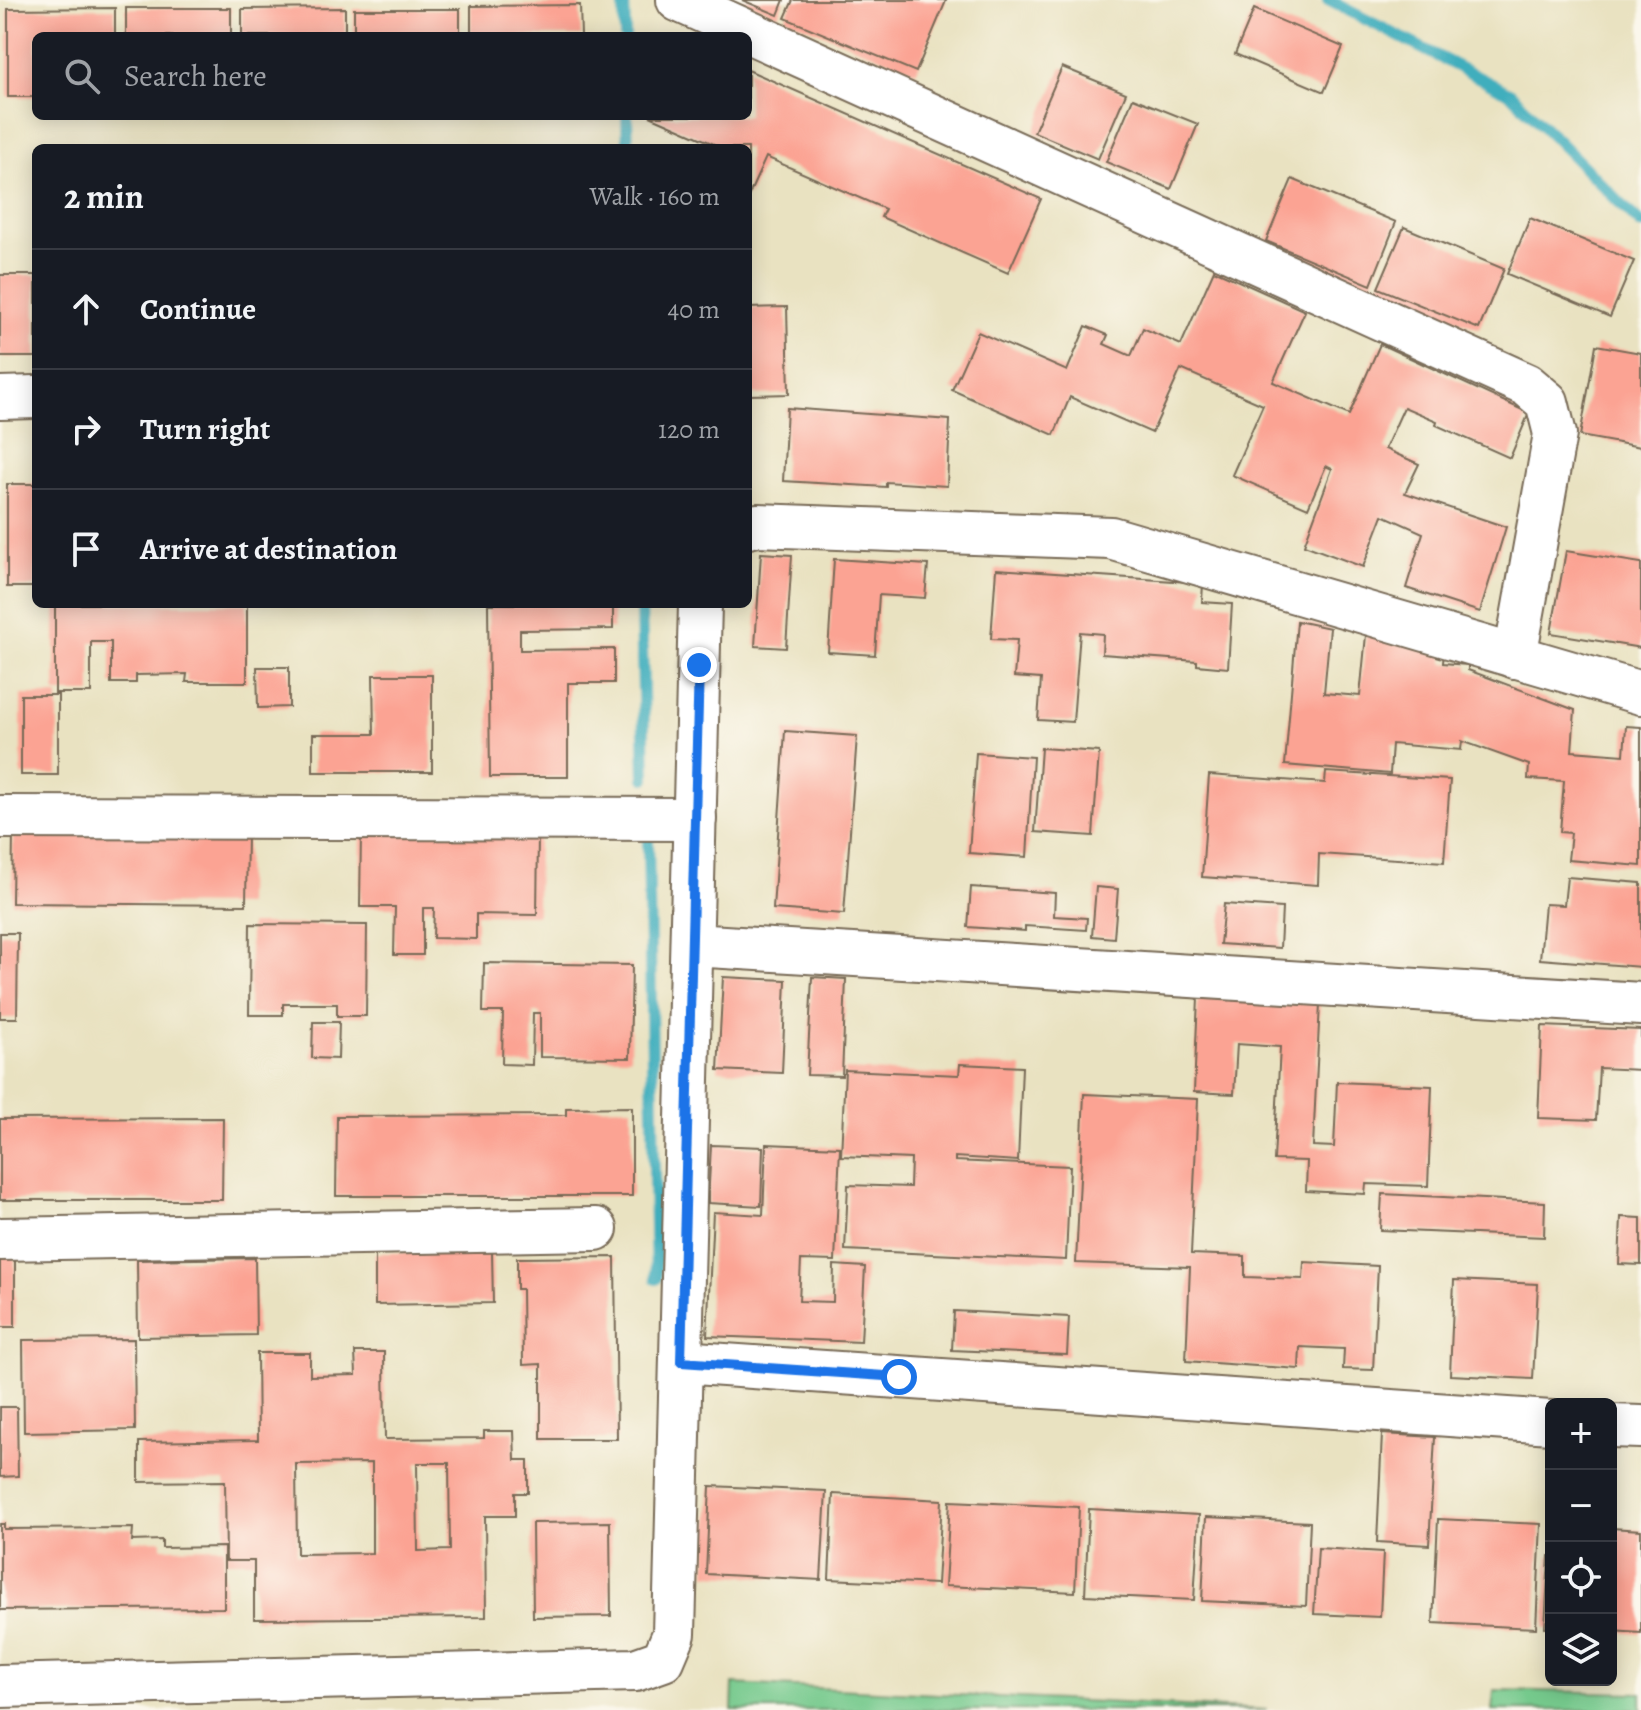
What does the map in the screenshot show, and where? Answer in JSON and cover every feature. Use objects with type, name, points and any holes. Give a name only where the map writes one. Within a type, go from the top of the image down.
[{"type":"street","points":[[678,0],[749,32]]},
{"type":"street","points":[[752,34],[1527,385],[1547,402],[1555,434],[1515,657]]},
{"type":"street","points":[[0,398],[32,397]]},
{"type":"street","points":[[752,526],[1111,538],[1641,693]]},
{"type":"street","points":[[0,1686],[373,1693],[635,1670],[663,1660],[674,1634],[700,608]]},
{"type":"street","points":[[0,817],[695,819]]},
{"type":"street","points":[[692,945],[1641,1004]]},
{"type":"street","points":[[0,1239],[596,1229]]},
{"type":"street","points":[[681,1362],[1545,1422]]},
{"type":"street","points":[[1617,1426],[1641,1427]]},
{"type":"green space","points":[[733,1684],[1267,1710],[732,1710]]},
{"type":"green space","points":[[1494,1690],[1641,1693],[1641,1710],[1492,1710]]},
{"type":"building","points":[[742,0],[784,0],[778,15]]},
{"type":"building","points":[[793,0],[946,1],[916,72],[785,18]]},
{"type":"building","points":[[580,5],[581,32],[471,32],[471,6]]},
{"type":"building","points":[[115,8],[115,32],[32,32],[32,97],[8,97],[8,9]]},
{"type":"building","points":[[126,8],[231,8],[231,32],[126,32]]},
{"type":"building","points":[[345,8],[345,32],[242,32],[242,9]]},
{"type":"building","points":[[354,9],[460,9],[460,32],[354,32]]},
{"type":"building","points":[[1254,9],[1343,47],[1324,92],[1235,54]]},
{"type":"building","points":[[1062,67],[1126,93],[1098,159],[1034,132]]},
{"type":"building","points":[[752,72],[1041,199],[1008,273],[881,217],[885,209],[766,157],[752,188],[752,144],[714,144],[659,120],[752,120]]},
{"type":"building","points":[[1133,98],[1198,124],[1171,189],[1106,162]]},
{"type":"building","points":[[1292,179],[1396,222],[1371,285],[1266,241]]},
{"type":"building","points":[[1530,218],[1634,261],[1610,317],[1507,274]]},
{"type":"building","points":[[1404,227],[1504,269],[1479,329],[1378,288]]},
{"type":"building","points":[[1214,270],[1305,311],[1273,382],[1349,415],[1380,344],[1529,413],[1510,458],[1404,407],[1385,449],[1419,464],[1405,493],[1506,527],[1480,612],[1406,588],[1423,533],[1383,515],[1363,567],[1304,545],[1332,469],[1326,466],[1308,508],[1232,475],[1263,405],[1181,369],[1152,433],[1070,397],[1054,435],[952,390],[978,332],[1067,371],[1086,326],[1108,335],[1104,344],[1131,356],[1143,328],[1181,345]]},
{"type":"building","points":[[0,275],[32,275],[32,357],[0,357]]},
{"type":"building","points":[[787,307],[789,394],[752,395],[752,308]]},
{"type":"building","points":[[1596,345],[1641,353],[1641,447],[1580,436]]},
{"type":"building","points":[[787,408],[950,420],[947,486],[886,482],[886,487],[783,481]]},
{"type":"building","points":[[7,484],[32,484],[32,587],[7,587]]},
{"type":"building","points":[[1566,551],[1641,563],[1641,648],[1551,633]]},
{"type":"building","points":[[761,553],[792,555],[786,648],[755,646]]},
{"type":"building","points":[[834,559],[928,565],[925,598],[879,595],[875,655],[828,652]]},
{"type":"building","points":[[996,569],[1203,583],[1202,602],[1232,604],[1228,668],[1197,665],[1197,661],[1102,654],[1103,634],[1080,632],[1073,722],[1038,720],[1041,679],[1014,677],[1017,640],[991,639]]},
{"type":"building","points":[[55,608],[247,608],[247,682],[186,682],[187,674],[136,675],[136,683],[111,683],[111,642],[91,642],[91,693],[55,693]]},
{"type":"building","points":[[488,608],[613,608],[613,629],[520,630],[520,650],[614,649],[614,683],[568,683],[568,777],[490,777]]},
{"type":"building","points":[[1297,621],[1330,628],[1324,693],[1360,696],[1366,635],[1444,651],[1443,663],[1468,665],[1468,670],[1575,710],[1572,751],[1624,755],[1626,726],[1641,727],[1641,866],[1568,860],[1571,833],[1560,832],[1564,781],[1528,779],[1529,765],[1462,741],[1461,750],[1392,744],[1390,774],[1285,765]]},
{"type":"building","points":[[257,667],[289,667],[289,707],[258,708]]},
{"type":"building","points":[[373,675],[432,675],[432,772],[313,772],[313,734],[374,734]]},
{"type":"building","points":[[21,695],[58,695],[58,775],[21,775]]},
{"type":"building","points":[[785,731],[857,736],[844,914],[773,909]]},
{"type":"building","points":[[1041,748],[1099,752],[1093,836],[1035,832]]},
{"type":"building","points":[[976,753],[1033,757],[1027,857],[969,853]]},
{"type":"building","points":[[1326,772],[1450,780],[1444,862],[1319,854],[1318,885],[1202,877],[1209,775],[1325,783]]},
{"type":"building","points":[[13,832],[247,834],[246,905],[12,903]]},
{"type":"building","points":[[361,832],[538,834],[537,915],[476,914],[476,939],[433,938],[434,908],[423,908],[423,955],[394,955],[395,907],[360,907]]},
{"type":"building","points":[[1567,877],[1641,883],[1641,967],[1540,959],[1545,904],[1564,905]]},
{"type":"building","points":[[971,887],[1055,893],[1054,916],[1087,918],[1086,930],[1025,926],[1025,931],[968,927]]},
{"type":"building","points":[[1096,887],[1118,889],[1114,938],[1092,936]]},
{"type":"building","points":[[1224,904],[1282,908],[1280,948],[1220,944]]},
{"type":"building","points":[[250,924],[367,925],[366,1016],[337,1016],[337,1004],[283,1004],[283,1015],[249,1015]]},
{"type":"building","points":[[0,933],[18,933],[17,1018],[0,1018]]},
{"type":"building","points":[[484,963],[632,965],[630,1058],[540,1057],[540,1013],[533,1013],[532,1065],[502,1064],[503,1012],[483,1012]]},
{"type":"building","points":[[723,977],[786,980],[782,1073],[718,1070]]},
{"type":"building","points":[[812,977],[846,979],[842,1076],[807,1075]]},
{"type":"building","points":[[1198,997],[1320,1003],[1313,1146],[1334,1147],[1337,1082],[1432,1086],[1428,1186],[1366,1184],[1365,1194],[1306,1191],[1307,1161],[1274,1160],[1280,1047],[1237,1044],[1234,1094],[1194,1092]]},
{"type":"building","points":[[313,1022],[339,1022],[338,1059],[312,1058]]},
{"type":"building","points":[[1542,1026],[1641,1030],[1641,1070],[1599,1068],[1596,1120],[1538,1118]]},
{"type":"building","points":[[960,1064],[1022,1067],[1018,1161],[955,1157],[955,1161],[1070,1166],[1066,1260],[845,1250],[848,1185],[910,1187],[911,1159],[841,1156],[845,1070],[959,1075]]},
{"type":"building","points":[[1084,1094],[1198,1099],[1191,1254],[1245,1256],[1245,1277],[1303,1279],[1304,1262],[1378,1266],[1373,1370],[1343,1369],[1344,1349],[1300,1347],[1299,1369],[1186,1361],[1190,1267],[1076,1263]]},
{"type":"building","points":[[632,1107],[632,1196],[336,1196],[337,1116],[566,1115],[566,1108]]},
{"type":"building","points":[[223,1118],[222,1200],[0,1200],[0,1119]]},
{"type":"building","points":[[766,1144],[840,1147],[835,1261],[801,1260],[799,1301],[833,1302],[834,1265],[865,1267],[861,1342],[707,1336],[713,1212],[763,1215]]},
{"type":"building","points":[[711,1145],[763,1147],[761,1206],[708,1203]]},
{"type":"building","points":[[1382,1194],[1545,1202],[1544,1237],[1380,1230]]},
{"type":"building","points":[[1621,1217],[1641,1218],[1641,1265],[1619,1264]]},
{"type":"building","points":[[492,1252],[493,1303],[375,1305],[375,1253]]},
{"type":"building","points":[[0,1253],[15,1253],[15,1327],[0,1327]]},
{"type":"building","points":[[615,1257],[617,1439],[541,1439],[541,1364],[523,1365],[522,1289],[517,1289],[517,1258]]},
{"type":"building","points":[[255,1258],[256,1335],[138,1337],[137,1260]]},
{"type":"building","points":[[1454,1280],[1538,1284],[1533,1379],[1450,1375]]},
{"type":"building","points":[[954,1311],[1069,1317],[1067,1355],[952,1350]]},
{"type":"building","points":[[134,1339],[135,1430],[24,1432],[23,1340]]},
{"type":"building","points":[[355,1352],[384,1352],[385,1439],[484,1438],[484,1431],[514,1431],[515,1460],[528,1460],[528,1493],[515,1493],[515,1516],[485,1516],[486,1617],[254,1619],[254,1561],[226,1561],[225,1481],[139,1482],[139,1442],[258,1440],[257,1353],[310,1353],[310,1376],[356,1375]],"holes":[[[372,1463],[372,1553],[297,1554],[296,1464]],[[417,1463],[449,1463],[450,1550],[418,1551]]]},
{"type":"building","points":[[0,1407],[17,1407],[18,1476],[0,1477]]},
{"type":"building","points":[[1382,1434],[1435,1437],[1429,1545],[1377,1542]]},
{"type":"building","points":[[710,1486],[826,1491],[821,1580],[706,1574]]},
{"type":"building","points":[[833,1494],[942,1500],[937,1584],[829,1579]]},
{"type":"building","points":[[950,1501],[1079,1507],[1075,1592],[945,1586]]},
{"type":"building","points":[[1089,1509],[1199,1515],[1194,1600],[1085,1595]]},
{"type":"building","points":[[1206,1517],[1310,1522],[1306,1606],[1202,1601]]},
{"type":"building","points":[[1438,1519],[1541,1524],[1536,1628],[1433,1623]]},
{"type":"building","points":[[610,1522],[611,1616],[533,1617],[532,1523]]},
{"type":"building","points":[[0,1524],[4,1524],[4,1529],[133,1528],[132,1541],[162,1540],[162,1548],[224,1547],[224,1608],[0,1610]]},
{"type":"building","points":[[1617,1528],[1641,1530],[1641,1633],[1617,1631]]},
{"type":"building","points":[[1318,1548],[1383,1552],[1380,1617],[1314,1614]]},
{"type":"waterway","points":[[624,0],[625,32]]},
{"type":"waterway","points":[[1328,0],[1511,94],[1641,224]]},
{"type":"waterway","points":[[627,120],[628,144]]},
{"type":"waterway","points":[[641,608],[645,778]]},
{"type":"waterway","points":[[648,840],[656,1279]]},
{"type":"route","points":[[699,665],[681,1362],[899,1377]]}]
